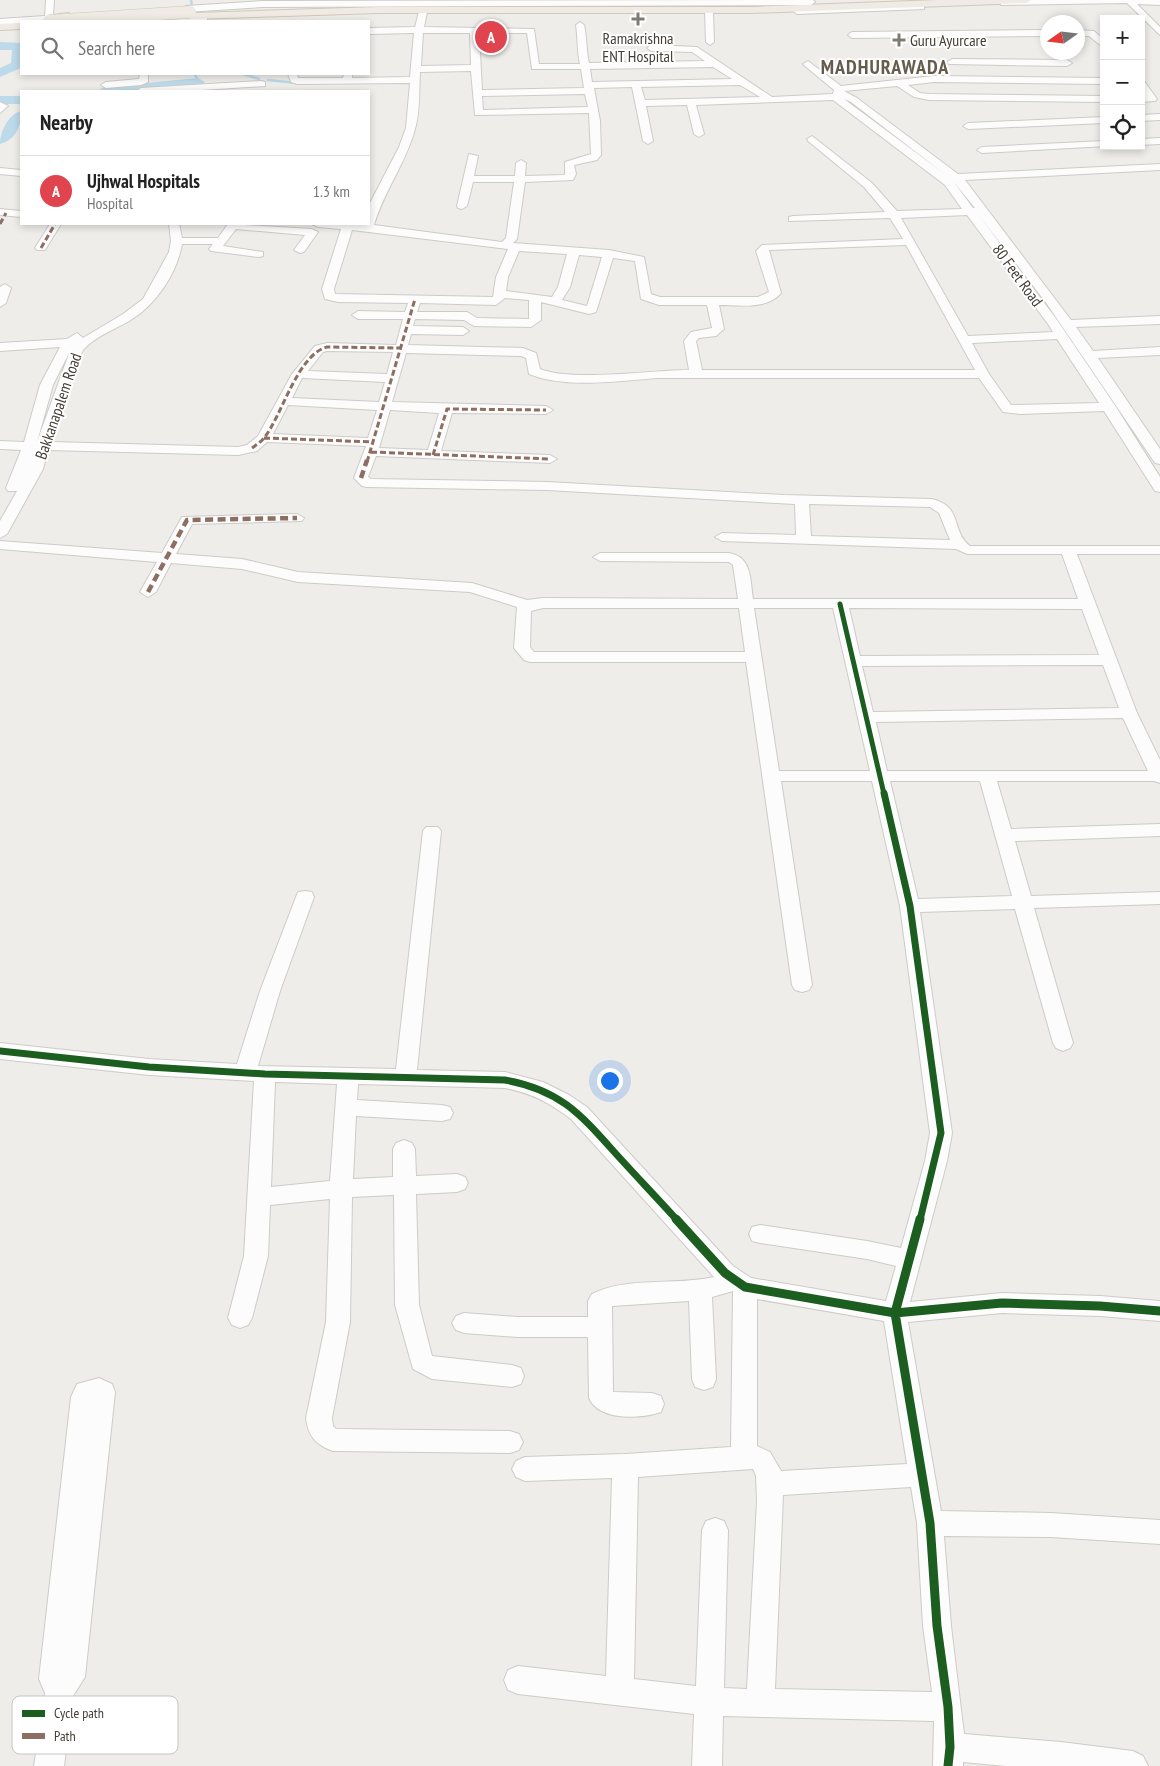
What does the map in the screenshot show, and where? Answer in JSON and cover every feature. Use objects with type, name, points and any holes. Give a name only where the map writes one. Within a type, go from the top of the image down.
[{"type":"main road","points":[[49,20],[192,10],[314,7],[746,6],[925,0]]},
{"type":"main road","points":[[101,20],[192,10],[298,12],[379,10],[752,10],[1026,0]]},
{"type":"main road","points":[[0,24],[20,24]]},
{"type":"street","points":[[50,0],[49,20],[192,10],[217,4],[359,1],[769,2],[851,0]]},
{"type":"street","points":[[1121,0],[1135,15]]},
{"type":"street","points":[[186,20],[423,12],[709,12],[1121,0],[1160,1]]},
{"type":"street","points":[[1128,0],[1160,32]]},
{"type":"street","points":[[370,221],[375,203],[404,147],[410,128],[419,30],[423,12]]},
{"type":"street","points":[[709,12],[710,42]]},
{"type":"street","points":[[0,24],[20,22]]},
{"type":"street","points":[[468,179],[569,178],[571,174],[569,164],[593,158],[596,155],[593,110],[582,52],[584,41],[580,25]]},
{"type":"street","points":[[1145,25],[1160,40]]},
{"type":"street","points":[[0,31],[20,30]]},
{"type":"street","points":[[474,30],[478,113],[593,110]]},
{"type":"street","points":[[370,31],[528,30],[530,32],[537,79]]},
{"type":"street","points":[[1085,33],[1091,33],[1100,41]]},
{"type":"street","points":[[852,35],[995,37],[1040,35]]},
{"type":"street","points":[[651,48],[694,49],[770,100]]},
{"type":"street","points":[[952,62],[1011,59],[1067,63]]},
{"type":"street","points":[[1065,60],[1083,80]]},
{"type":"street","points":[[476,93],[585,67],[715,64]]},
{"type":"street","points":[[808,64],[840,94],[953,180],[1064,329],[1109,407],[1160,488]]},
{"type":"street","points":[[415,69],[475,68]]},
{"type":"street","points":[[102,86],[140,82],[145,80],[144,75]]},
{"type":"street","points":[[293,75],[294,80],[297,81],[348,77],[414,80]]},
{"type":"street","points":[[537,79],[588,88],[636,84],[742,82]]},
{"type":"street","points":[[641,103],[770,100],[840,94],[898,82],[941,79],[1100,80]]},
{"type":"street","points":[[898,82],[917,95],[929,97],[1100,98]]},
{"type":"street","points":[[156,90],[262,83]]},
{"type":"street","points":[[636,84],[648,141]]},
{"type":"street","points":[[1146,99],[1160,109]]},
{"type":"street","points":[[691,102],[699,134]]},
{"type":"street","points":[[0,106],[3,106],[0,110]]},
{"type":"street","points":[[1145,118],[1160,117]]},
{"type":"street","points":[[968,126],[1100,120]]},
{"type":"street","points":[[812,139],[868,185],[894,215],[984,374],[1008,408],[1020,410],[1109,407]]},
{"type":"street","points":[[1145,142],[1160,141]]},
{"type":"street","points":[[982,150],[1100,148]]},
{"type":"street","points":[[1110,150],[1132,171]]},
{"type":"street","points":[[462,206],[473,156]]},
{"type":"street","points":[[348,226],[328,290],[329,296],[338,298],[496,300],[510,246],[521,163]]},
{"type":"street","points":[[953,180],[1160,169]]},
{"type":"street","points":[[0,171],[20,174]]},
{"type":"street","points":[[0,224],[3,212],[20,214]]},
{"type":"street","points":[[793,219],[978,212]]},
{"type":"street","points":[[41,248],[54,225]]},
{"type":"street","points":[[0,347],[67,343],[120,313],[136,299],[150,278],[163,250],[165,236],[161,225]]},
{"type":"street","name":"Bakkanapalem Road","points":[[0,534],[36,469],[35,445],[76,349],[92,336],[127,317],[148,301],[169,266],[177,241],[174,225]]},
{"type":"street","points":[[258,254],[215,249],[233,225],[312,232],[300,250]]},
{"type":"street","points":[[333,225],[510,246],[624,254],[640,260],[645,296],[659,301],[759,300],[772,296],[775,293],[762,250],[766,247],[910,242]]},
{"type":"street","points":[[177,241],[221,241]]},
{"type":"street","points":[[555,302],[564,287],[574,251]]},
{"type":"street","points":[[499,294],[536,297],[582,309],[592,308],[609,254]]},
{"type":"street","points":[[0,304],[5,288]]},
{"type":"street","points":[[358,315],[467,316],[474,322],[531,323],[535,320],[536,297]]},
{"type":"street","points":[[415,299],[373,447],[361,478],[363,481],[374,483],[547,486],[802,500],[938,504],[945,510],[958,545]]},
{"type":"street","points":[[696,374],[690,340],[695,335],[712,333],[718,329],[712,301]]},
{"type":"street","points":[[965,340],[1160,320]]},
{"type":"street","points":[[1064,329],[1088,355],[1125,406],[1160,460]]},
{"type":"street","points":[[406,330],[463,332]]},
{"type":"street","points":[[0,511],[35,445],[57,358],[67,343]]},
{"type":"street","points":[[0,445],[238,451],[252,448],[264,438],[298,374],[319,349],[327,347],[402,348],[530,354],[534,358],[534,371],[548,377],[608,378],[696,374],[984,374]]},
{"type":"street","points":[[1088,355],[1160,351]]},
{"type":"street","points":[[298,374],[393,378]]},
{"type":"street","points":[[283,401],[385,407],[546,410]]},
{"type":"street","points":[[433,455],[447,408]]},
{"type":"street","points":[[264,438],[373,447],[433,455],[550,459]]},
{"type":"street","points":[[802,500],[804,540]]},
{"type":"street","points":[[148,592],[187,520],[297,518]]},
{"type":"street","points":[[722,537],[958,545],[973,552],[1160,550]]},
{"type":"street","points":[[0,545],[166,557],[256,566],[298,577],[420,583],[472,588],[526,605],[543,603],[746,605],[1086,604]]},
{"type":"street","points":[[772,776],[1160,777],[1129,714],[1086,604],[1068,551]]},
{"type":"street","points":[[600,557],[734,558],[740,563],[772,776],[784,877],[802,985]]},
{"type":"street","points":[[840,604],[910,906],[938,1100],[941,1133],[936,1161],[896,1313],[930,1523],[937,1626],[948,1707],[949,1756],[1061,1756],[1133,1766]]},
{"type":"street","points":[[526,605],[523,611],[522,648],[530,657],[754,658]]},
{"type":"street","points":[[854,661],[1108,660]]},
{"type":"street","points":[[867,717],[1129,714]]},
{"type":"street","points":[[987,776],[1063,1043]]},
{"type":"street","points":[[1004,834],[1160,830]]},
{"type":"street","points":[[406,1076],[432,831]]},
{"type":"street","points":[[240,1318],[253,1274],[258,1197],[255,1073],[270,991],[305,897]]},
{"type":"street","points":[[910,906],[1160,898]]},
{"type":"street","points":[[0,1051],[140,1066],[255,1073],[506,1080],[530,1084],[556,1096],[579,1113],[739,1284],[744,1458]]},
{"type":"street","points":[[348,1077],[341,1189],[338,1322],[319,1418],[320,1428],[324,1436],[333,1440],[510,1442]]},
{"type":"street","points":[[346,1106],[442,1113]]},
{"type":"street","points":[[404,1149],[407,1305],[422,1362],[432,1368],[512,1376]]},
{"type":"street","points":[[258,1197],[341,1189],[457,1183]]},
{"type":"street","points":[[760,1234],[842,1246],[910,1260]]},
{"type":"street","points":[[652,1404],[611,1404],[602,1398],[598,1307],[604,1297],[700,1290],[739,1284],[896,1313],[1002,1303],[1100,1306],[1160,1311]]},
{"type":"street","points":[[700,1290],[704,1379]]},
{"type":"street","points":[[464,1323],[518,1327],[599,1326]]},
{"type":"street","points":[[59,1696],[60,1690],[72,1677],[103,1392],[99,1388],[86,1392],[83,1398],[53,1679],[60,1690]]},
{"type":"street","points":[[524,1468],[625,1466],[756,1457],[764,1461],[768,1468],[769,1484],[760,1703]]},
{"type":"street","points":[[620,1691],[625,1466]]},
{"type":"street","points":[[769,1484],[922,1475]]},
{"type":"street","points":[[930,1523],[1051,1525],[1160,1532]]},
{"type":"street","points":[[707,1766],[715,1530]]},
{"type":"street","points":[[518,1680],[710,1702],[948,1707]]},
{"type":"waterway","points":[[191,0],[193,11]]},
{"type":"waterway","points":[[0,46],[19,46],[17,65],[0,73]]},
{"type":"waterway","points":[[195,75],[198,82]]},
{"type":"waterway","points":[[246,75],[259,79]]},
{"type":"waterway","points":[[268,80],[296,83]]},
{"type":"waterway","points":[[114,90],[198,82]]},
{"type":"waterway","points":[[0,100],[20,100]]},
{"type":"waterway","points":[[0,140],[5,137],[20,116]]},
{"type":"marked path","points":[[0,224],[6,213]]},
{"type":"marked path","points":[[41,248],[54,225]]},
{"type":"marked path","points":[[361,478],[374,442],[415,299]]},
{"type":"marked path","points":[[252,448],[264,438],[298,374],[319,349],[327,347],[402,348]]},
{"type":"marked path","points":[[433,455],[447,409],[546,410]]},
{"type":"marked path","points":[[264,438],[374,442]]},
{"type":"marked path","points":[[371,452],[550,459]]},
{"type":"marked path","points":[[148,592],[187,520],[297,518]]},
{"type":"cycle path","points":[[840,604],[910,906],[938,1100],[941,1133],[936,1161],[895,1313],[930,1523],[937,1626],[948,1707],[950,1747],[948,1766]]},
{"type":"cycle path","points":[[0,1051],[149,1067],[265,1074],[505,1080],[516,1082],[545,1091],[579,1113],[725,1273],[745,1287],[895,1313],[1002,1303],[1100,1306],[1160,1311]]},
{"type":"place","name":"Ramakrishna ENT Hospital","points":[[638,19]]},
{"type":"place","name":"Ujhwal Hospitals","points":[[491,37]]},
{"type":"place","name":"Guru Ayurcare","points":[[899,40]]},
{"type":"district","name":"MADHURAWADA","points":[[885,67]]}]
